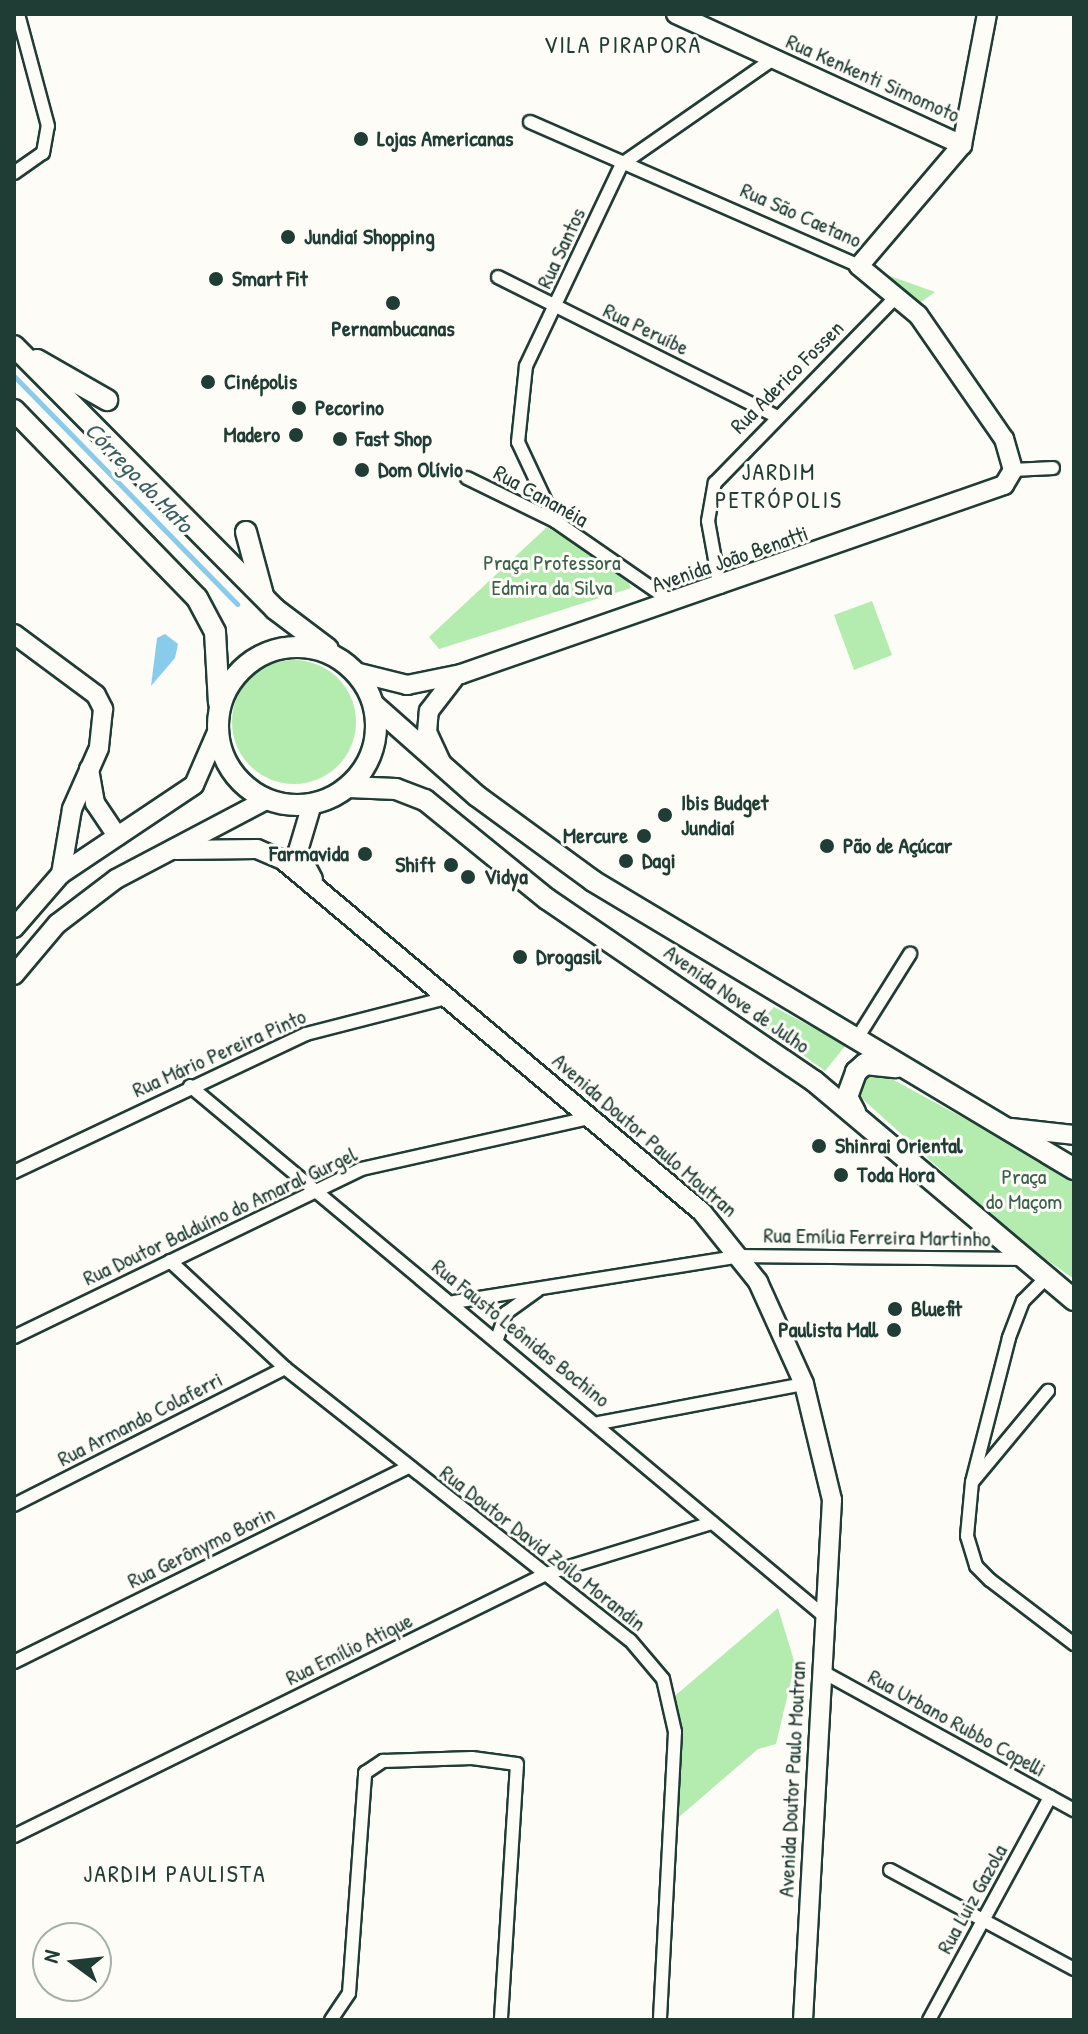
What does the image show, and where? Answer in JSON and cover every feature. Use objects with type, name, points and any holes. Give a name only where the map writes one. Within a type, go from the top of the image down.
[{"type":"main road","points":[[17,348],[107,400]]},
{"type":"main road","points":[[14,410],[197,598],[215,632],[219,709],[217,732],[233,773],[266,800],[312,804],[348,787],[370,756],[374,705],[348,665],[264,599],[17,348]]},
{"type":"main road","points":[[246,532],[264,599]]},
{"type":"main road","points":[[219,709],[240,670],[257,657],[299,646],[348,665]]},
{"type":"main road","name":"Avenida Nove de Julho","points":[[374,705],[442,765],[593,881],[856,1040],[1011,1128],[1074,1169]]},
{"type":"main road","name":"Avenida Nove de Julho","points":[[348,787],[385,787],[425,800],[547,899],[856,1114],[1019,1259],[1074,1300]]},
{"type":"main road","points":[[856,1114],[847,1091],[865,1064],[907,1070]]},
{"type":"street","name":"Rua Kenkenti Simomoto","points":[[676,14],[962,145]]},
{"type":"street","points":[[859,266],[962,145],[987,14]]},
{"type":"street","points":[[17,17],[48,126],[43,153],[17,170]]},
{"type":"street","name":"Rua Santos","points":[[555,521],[526,466],[517,412],[526,366],[622,164],[773,59]]},
{"type":"street","name":"Rua São Caetano","points":[[530,122],[859,266],[898,295],[1004,439],[1013,470]]},
{"type":"street","name":"Rua Peruíbe","points":[[498,277],[776,416]]},
{"type":"street","name":"Rua Aderico Fossen","points":[[720,587],[708,521],[715,483],[776,416],[898,295]]},
{"type":"street","points":[[1013,470],[1053,468]]},
{"type":"street","name":"Avenida João Benatti","points":[[348,665],[407,685],[461,674],[675,604],[991,494],[1013,470]]},
{"type":"street","name":"Rua Cananéia","points":[[467,478],[555,521],[675,604]]},
{"type":"street","points":[[14,634],[96,695],[103,709],[89,769],[72,809],[61,874]]},
{"type":"street","points":[[14,647],[33,650]]},
{"type":"street","name":"Avenida João Benatti","points":[[442,765],[429,741],[429,711],[444,685],[461,674]]},
{"type":"street","points":[[14,928],[61,874],[194,785],[217,732]]},
{"type":"street","points":[[89,769],[95,803],[117,836]]},
{"type":"street","points":[[14,975],[71,912],[266,800]]},
{"type":"street","points":[[312,804],[298,851],[319,888]]},
{"type":"street","points":[[176,850],[257,849],[319,888]]},
{"type":"street","name":"Avenida Doutor Paulo Moutran","points":[[319,888],[590,1118],[742,1256],[804,1384],[832,1500],[803,2020]]},
{"type":"street","points":[[856,1040],[910,954]]},
{"type":"street","name":"Rua Mário Pereira Pinto","points":[[14,1172],[190,1086],[306,1034],[450,997]]},
{"type":"street","name":"Rua Fausto Leônidas Bochino","points":[[190,1086],[314,1192],[454,1302],[599,1423],[824,1616]]},
{"type":"street","name":"Rua Doutor Balduíno do Amaral Gurgel","points":[[14,1337],[314,1192],[379,1164],[590,1118]]},
{"type":"street","points":[[1011,1128],[1074,1135]]},
{"type":"street","name":"Rua Emília Ferreira Martinho","points":[[454,1302],[742,1256],[1019,1259]]},
{"type":"street","name":"Rua Doutor David Zoilo Morandin","points":[[170,1261],[285,1368],[407,1468],[630,1640],[663,1679],[675,1732],[660,2020]]},
{"type":"street","points":[[1045,1279],[1016,1315],[972,1482],[967,1536],[976,1566],[1074,1644]]},
{"type":"street","name":"Rua Emília Ferreira Martinho","points":[[497,1339],[506,1313],[545,1287]]},
{"type":"street","name":"Rua Armando Colaferri","points":[[14,1505],[285,1368]]},
{"type":"street","points":[[599,1423],[804,1384]]},
{"type":"street","points":[[972,1482],[1048,1391]]},
{"type":"street","name":"Rua Gerônymo Borin","points":[[14,1662],[407,1468]]},
{"type":"street","name":"Rua Emílio Atique","points":[[14,1836],[546,1574],[712,1523]]},
{"type":"street","name":"Rua Urbano Rubbo Copelli","points":[[821,1671],[1074,1810]]},
{"type":"street","points":[[331,2020],[349,1993],[365,1773],[383,1761],[472,1758],[517,1764],[501,2020]]},
{"type":"street","name":"Rua Luiz Gazola","points":[[929,2020],[1050,1797]]},
{"type":"street","points":[[890,1870],[1074,1969]]},
{"type":"green space","points":[[870,269],[935,292],[917,305]]},
{"type":"green space","name":"Praça Professora Edmira da Silva","points":[[547,527],[625,575],[631,588],[439,649],[429,637]]},
{"type":"green space","points":[[872,601],[892,655],[854,670],[834,615]]},
{"type":"green space","points":[[294,660],[318,665],[338,678],[351,698],[356,722],[351,746],[338,766],[318,779],[294,784],[270,779],[250,766],[237,746],[232,722],[237,698],[250,678],[270,665]]},
{"type":"green space","points":[[774,1007],[846,1045],[825,1071],[759,1023]]},
{"type":"green space","name":"Praça do Maçom","points":[[870,1067],[1011,1144],[1038,1147],[1074,1173],[1074,1279],[1017,1239],[856,1093]]},
{"type":"green space","points":[[778,1608],[795,1664],[776,1744],[758,1749],[672,1823],[670,1700]]},
{"type":"water","points":[[165,634],[178,644],[175,658],[151,686],[157,638]]},
{"type":"waterway","name":"Córrego do Mato","points":[[14,376],[237,604]]},
{"type":"place","name":"Lojas Americanas","points":[[361,139]]},
{"type":"place","name":"Jundiaí Shopping","points":[[288,237]]},
{"type":"place","name":"Smart Fit","points":[[216,279]]},
{"type":"place","name":"Pernambucanas","points":[[393,303]]},
{"type":"place","name":"Cinépolis","points":[[208,382]]},
{"type":"place","name":"Pecorino","points":[[299,408]]},
{"type":"place","name":"Madero","points":[[296,435]]},
{"type":"place","name":"Fast Shop","points":[[340,439]]},
{"type":"place","name":"Dom Olívio","points":[[362,470]]},
{"type":"place","name":"Ibis Budget Jundiaí","points":[[665,815]]},
{"type":"place","name":"Mercure","points":[[644,836]]},
{"type":"place","name":"Pão de Açúcar","points":[[827,846]]},
{"type":"place","name":"Farmavida","points":[[365,854]]},
{"type":"place","name":"Dagi","points":[[626,861]]},
{"type":"place","name":"Shift","points":[[451,865]]},
{"type":"place","name":"Vidya","points":[[468,877]]},
{"type":"place","name":"Drogasil","points":[[520,957]]},
{"type":"place","name":"Shinrai Oriental","points":[[819,1146]]},
{"type":"place","name":"Toda Hora","points":[[841,1175]]},
{"type":"place","name":"Bluefit","points":[[895,1309]]},
{"type":"place","name":"Paulista Mall","points":[[894,1330]]},
{"type":"district","name":"VILA PIRAPORA","points":[[623,45]]},
{"type":"district","name":"JARDIM PETRÓPOLIS","points":[[779,486]]},
{"type":"district","name":"JARDIM PAULISTA","points":[[175,1874]]}]
